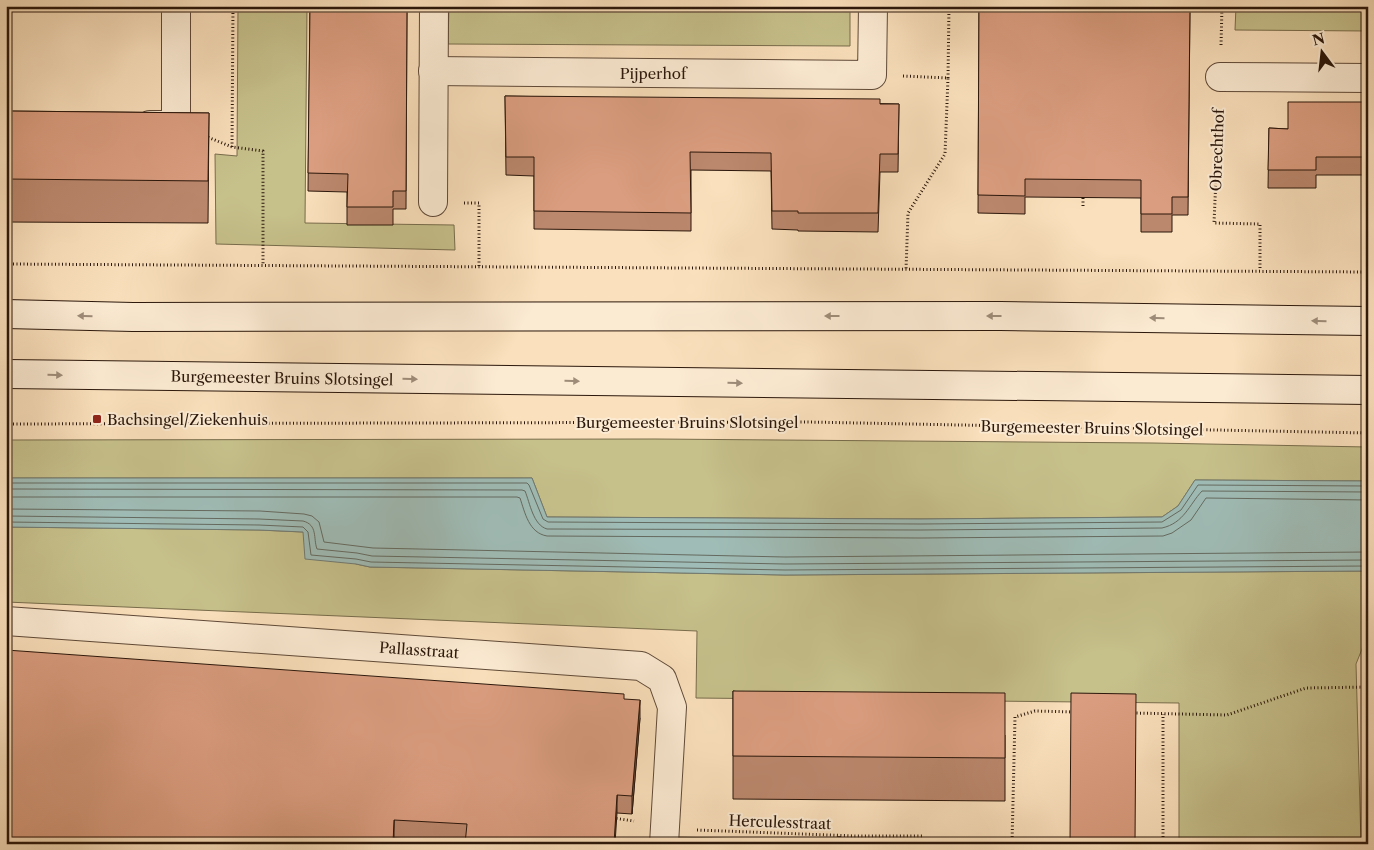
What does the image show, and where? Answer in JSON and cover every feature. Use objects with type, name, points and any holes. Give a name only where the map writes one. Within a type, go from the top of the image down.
[{"type":"main road","points":[[126,125],[176,125],[176,6]]},
{"type":"main road","points":[[434,6],[434,202]]},
{"type":"main road","points":[[872,6],[872,74]]},
{"type":"main road","name":"Pijperhof","points":[[434,71],[872,74]]},
{"type":"main road","points":[[1220,77],[1368,78]]},
{"type":"main road","points":[[6,314],[133,317],[1000,316],[1368,321]]},
{"type":"main road","name":"Burgemeester Bruins Slotsingel","points":[[6,374],[1368,390]]},
{"type":"main road","name":"Pallasstraat","points":[[6,620],[640,666],[662,679],[672,707],[665,836]]},
{"type":"path","points":[[232,6],[232,147],[263,151],[263,266]]},
{"type":"path","points":[[906,270],[908,213],[945,154],[949,6]]},
{"type":"path","name":"Obrechthof","points":[[1222,6],[1214,222],[1260,224],[1260,270]]},
{"type":"path","points":[[872,74],[948,78]]},
{"type":"path","points":[[1083,206],[1084,186]]},
{"type":"path","points":[[434,202],[479,203],[479,268]]},
{"type":"path","points":[[6,264],[1368,272]]},
{"type":"path","name":"Burgemeester Bruins Slotsingel","points":[[6,424],[808,422],[1368,433]]},
{"type":"path","points":[[1124,713],[1226,715],[1306,688],[1368,687]]},
{"type":"path","points":[[1012,844],[1015,718],[1035,712],[1084,712]]},
{"type":"path","points":[[1163,714],[1163,844]]},
{"type":"path","name":"Herculesstraat","points":[[605,818],[624,819],[665,836],[924,836]]},
{"type":"path","points":[[838,844],[839,835]]},
{"type":"shaded area","points":[[238,6],[307,6],[305,223],[454,225],[455,250],[216,244],[215,154],[237,156]]},
{"type":"shaded area","points":[[449,6],[850,6],[850,46],[448,44]]},
{"type":"shaded area","points":[[1236,6],[1368,6],[1368,31],[1235,30]]},
{"type":"shaded area","points":[[655,439],[1153,443],[1368,447],[1368,481],[1195,480],[1178,506],[1162,517],[921,519],[547,517],[532,478],[6,478],[6,440]]},
{"type":"shaded area","points":[[6,527],[303,532],[356,564],[370,567],[785,575],[1368,571],[1368,634],[1356,664],[1361,844],[1179,844],[1179,703],[696,698],[697,631],[6,602]]},
{"type":"shaded area","points":[[676,837],[833,841],[833,844],[676,844]]},
{"type":"water","points":[[6,478],[532,478],[547,517],[921,519],[1162,517],[1178,506],[1195,480],[1368,481],[1368,571],[785,575],[370,567],[305,559],[303,532],[6,527]]},
{"type":"building","points":[[310,6],[407,6],[406,191],[393,191],[393,207],[347,207],[348,174],[308,173]]},
{"type":"building","points":[[979,6],[1190,6],[1188,197],[1172,197],[1172,214],[1141,214],[1141,180],[1025,179],[1025,196],[978,195]]},
{"type":"building","points":[[505,96],[880,99],[880,104],[899,104],[898,154],[880,154],[878,213],[798,213],[798,211],[772,211],[771,153],[690,152],[691,213],[534,211],[534,157],[506,157]]},
{"type":"building","points":[[1288,102],[1368,102],[1368,157],[1316,157],[1316,170],[1268,170],[1269,128],[1288,129]]},
{"type":"building","points":[[6,111],[209,113],[208,181],[6,179]]},
{"type":"building","points":[[6,650],[624,694],[624,699],[640,700],[632,796],[617,795],[614,844],[465,844],[467,824],[394,820],[393,844],[6,844]]},
{"type":"building","points":[[733,691],[1005,693],[1005,758],[733,756]]},
{"type":"building","points":[[1071,693],[1136,694],[1135,844],[1070,844]]},
{"type":"place","name":"Bachsingel/Ziekenhuis","points":[[97,419]]}]
